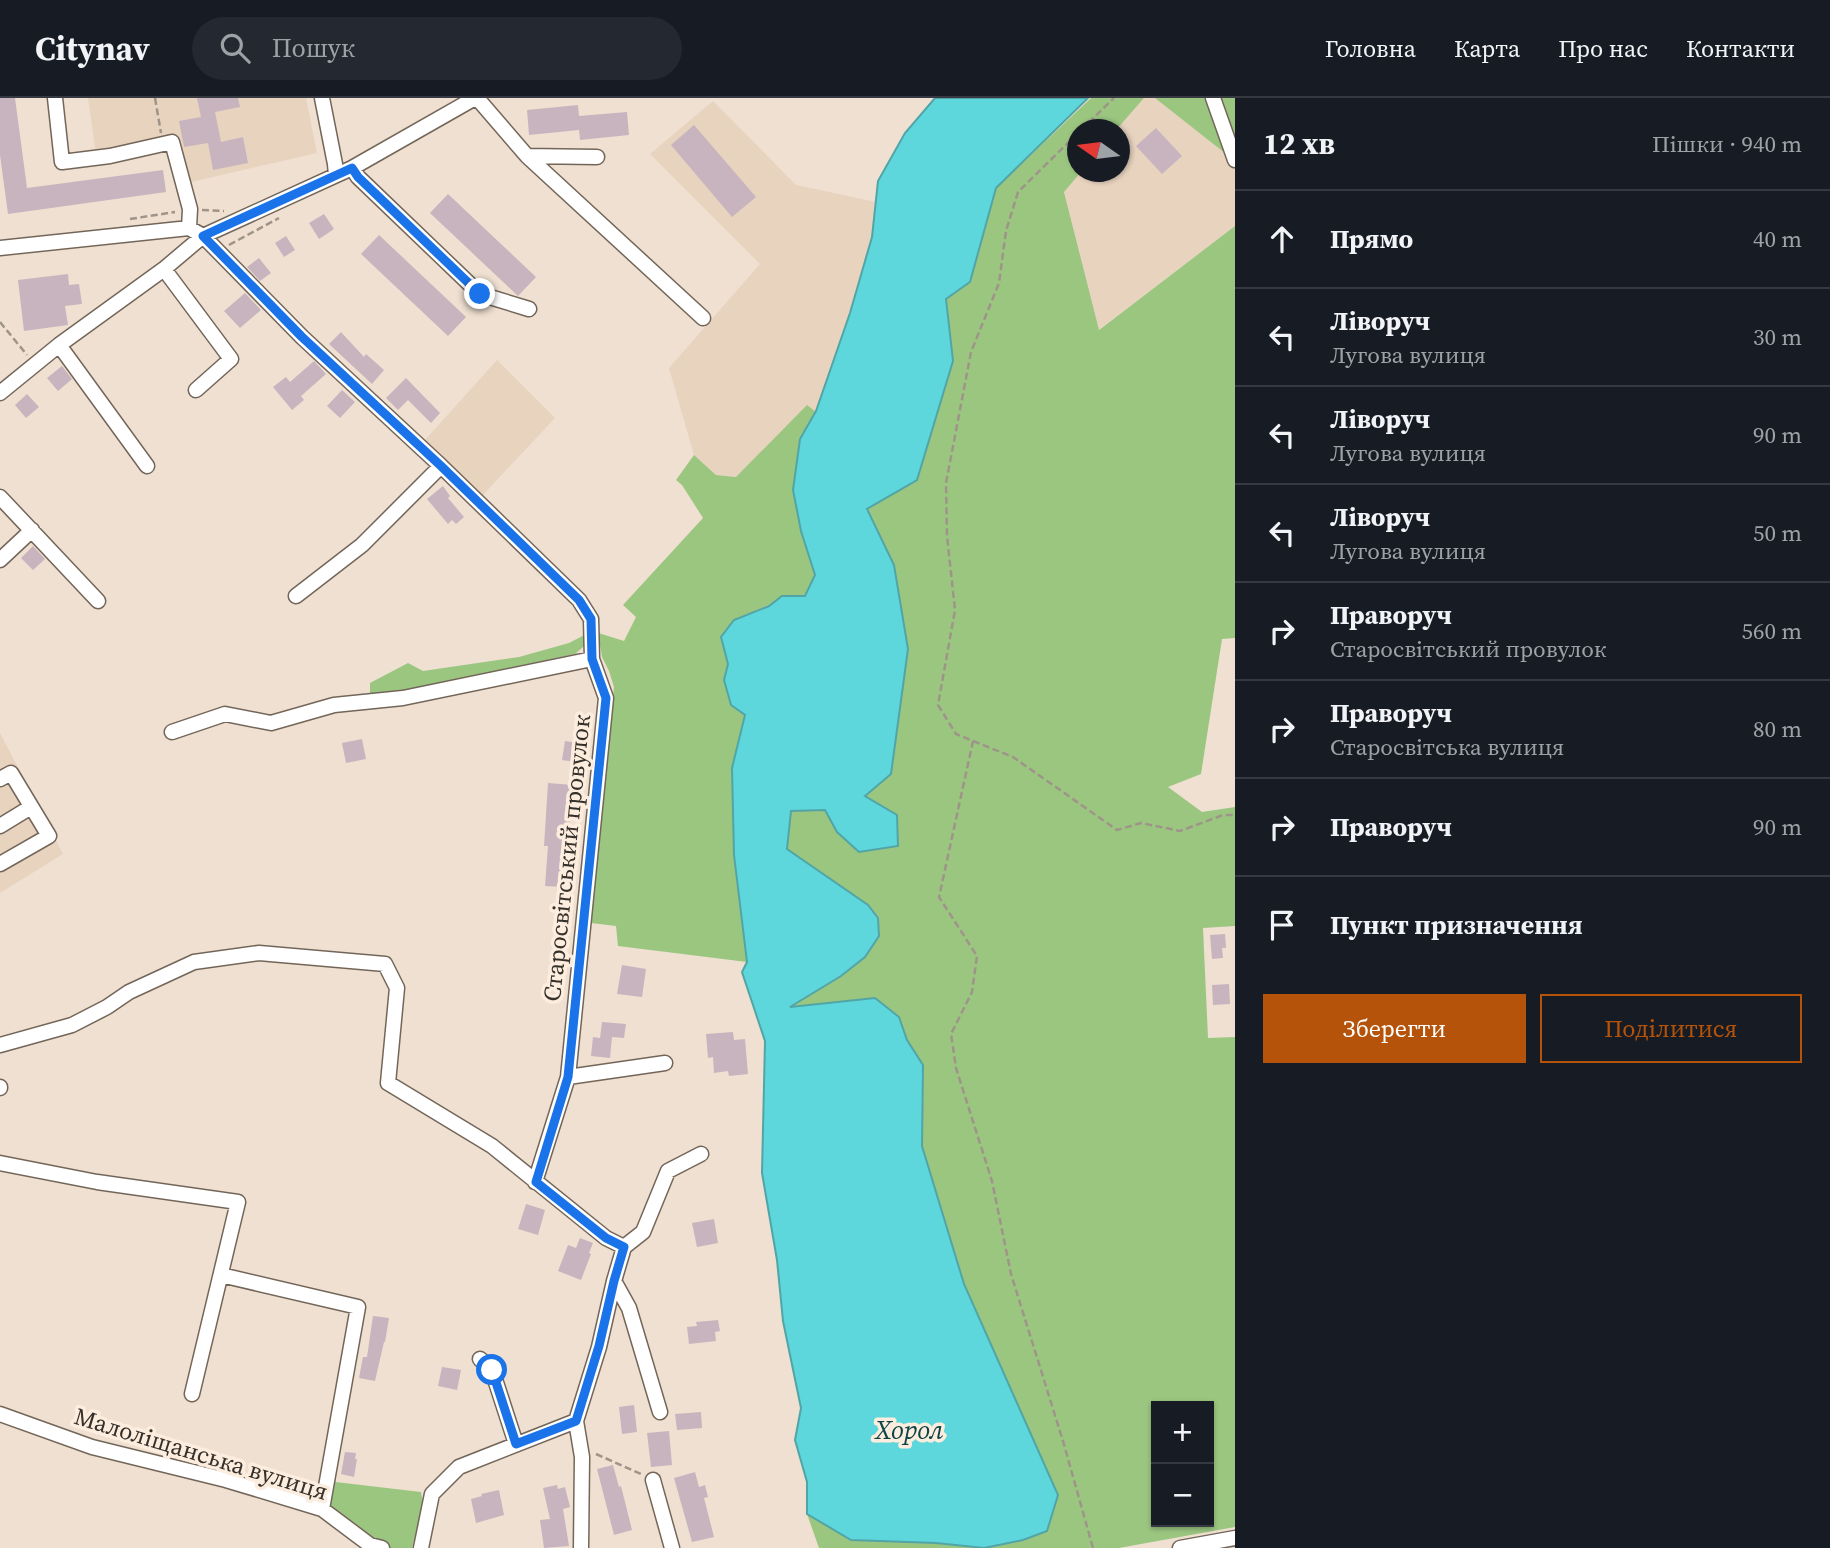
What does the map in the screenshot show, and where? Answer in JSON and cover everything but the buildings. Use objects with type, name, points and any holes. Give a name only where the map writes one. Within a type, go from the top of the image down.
[{"type":"street","points":[[0,248],[189,228],[190,209],[172,142],[110,156],[62,162],[55,98]]},
{"type":"street","points":[[322,98],[336,176]]},
{"type":"street","points":[[0,393],[59,345],[164,269],[203,236],[352,168],[476,98],[527,156],[703,318]]},
{"type":"street","points":[[1213,98],[1235,160]]},
{"type":"street","points":[[527,156],[597,157]]},
{"type":"street","points":[[352,168],[358,177],[480,294],[529,309]]},
{"type":"street","name":"Старосвітський провулок","points":[[189,228],[203,236],[302,337],[441,466],[579,600],[591,619],[592,659],[606,698],[568,1077],[536,1182]]},
{"type":"street","points":[[164,269],[230,359],[196,390]]},
{"type":"street","points":[[59,345],[147,466]]},
{"type":"street","points":[[296,596],[362,545],[441,466]]},
{"type":"street","points":[[0,497],[98,601]]},
{"type":"street","points":[[0,560],[32,530]]},
{"type":"street","points":[[172,732],[225,714],[271,723],[334,705],[403,698],[592,659]]},
{"type":"street","points":[[0,779],[11,773],[49,836],[0,864]]},
{"type":"street","points":[[0,826],[31,807]]},
{"type":"street","points":[[0,1045],[72,1025],[129,992],[194,962],[259,953],[385,964],[397,988],[388,1083],[492,1146],[606,1238],[624,1247]]},
{"type":"street","points":[[568,1077],[664,1063]]},
{"type":"street","points":[[580,1548],[582,1457],[576,1421],[599,1346],[624,1247],[643,1232],[668,1171],[701,1154]]},
{"type":"street","points":[[0,1163],[97,1182],[239,1202],[192,1394]]},
{"type":"street","points":[[221,1275],[358,1307],[322,1509]]},
{"type":"street","points":[[614,1281],[629,1308],[660,1412]]},
{"type":"street","points":[[480,1359],[492,1370],[516,1444]]},
{"type":"street","name":"Малоліщанська вулиця","points":[[0,1414],[92,1447],[226,1480],[322,1509],[370,1545],[382,1548]]},
{"type":"street","points":[[421,1548],[432,1494],[459,1467],[576,1421]]},
{"type":"street","points":[[653,1480],[672,1548]]},
{"type":"street","points":[[1180,1548],[1235,1538]]},
{"type":"path","points":[[156,98],[163,144]]},
{"type":"path","points":[[1092,119],[1114,98]]},
{"type":"path","points":[[1067,143],[1018,192],[1006,231],[999,283],[971,352],[946,483],[947,536],[955,610],[938,705],[956,734],[1013,757],[1116,830],[1140,824],[1180,831],[1223,816],[1235,815]]},
{"type":"path","points":[[122,220],[190,209],[230,211]]},
{"type":"path","points":[[0,322],[34,365]]},
{"type":"path","points":[[973,741],[939,897],[977,956],[972,992],[951,1034],[952,1045],[956,1068],[992,1181],[1011,1275],[1093,1548]]},
{"type":"path","points":[[580,1446],[653,1480]]},
{"type":"shaded area","points":[[88,98],[306,98],[317,153],[191,182],[174,138],[96,154]]},
{"type":"shaded area","points":[[1144,98],[1156,98],[1235,161],[1235,226],[1098,330],[1064,191],[1072,182],[1130,182],[1130,119],[1126,119]]},
{"type":"shaded area","points":[[713,101],[796,185],[876,202],[872,237],[850,313],[816,412],[807,406],[737,477],[716,475],[694,455],[669,368],[760,264],[650,154]]},
{"type":"shaded area","points":[[497,360],[555,418],[482,496],[425,440]]},
{"type":"shaded area","points":[[0,733],[63,854],[0,893]]},
{"type":"green space","points":[[1091,98],[1144,98],[1126,119],[1069,119]]},
{"type":"green space","points":[[1155,98],[1235,98],[1235,161]]},
{"type":"green space","points":[[1067,121],[1067,182],[1072,182],[1064,192],[1099,330],[1235,226],[1235,638],[1222,639],[1201,774],[1168,787],[1202,812],[1235,807],[1235,926],[1203,928],[1208,1038],[1235,1037],[1235,1527],[1119,1548],[984,1548],[1023,1540],[1058,1495],[964,1284],[922,1146],[923,1065],[907,1040],[899,1017],[875,998],[789,1008],[841,976],[865,957],[879,935],[868,905],[787,849],[791,811],[825,810],[837,832],[865,796],[894,565],[867,509],[953,361],[946,299],[970,282],[996,188]]},
{"type":"green space","points":[[807,405],[816,412],[800,439],[793,490],[801,531],[815,574],[805,596],[782,596],[773,603],[734,620],[721,637],[728,664],[724,680],[745,715],[732,768],[734,855],[747,962],[618,946],[616,926],[591,923],[614,687],[602,657],[599,639],[592,639],[575,654],[401,691],[370,694],[370,683],[408,663],[423,671],[519,657],[569,643],[592,631],[624,641],[636,617],[623,605],[703,518],[676,480],[694,455],[716,475],[736,477]]},
{"type":"green space","points":[[327,1481],[421,1492],[423,1504],[412,1548],[382,1548],[322,1509]]},
{"type":"green space","points":[[807,1514],[851,1540],[936,1543],[977,1548],[819,1548]]},
{"type":"water","name":"Хорол","points":[[935,98],[1088,98],[996,188],[970,282],[946,299],[953,361],[917,480],[867,509],[894,565],[908,649],[891,774],[865,796],[897,815],[898,846],[859,852],[837,832],[825,810],[791,811],[787,849],[868,905],[878,918],[879,936],[865,957],[841,976],[790,1007],[875,998],[899,1017],[907,1040],[923,1065],[922,1146],[964,1284],[1058,1495],[1047,1531],[1023,1540],[984,1548],[936,1543],[851,1540],[807,1514],[807,1482],[795,1440],[801,1408],[783,1321],[777,1260],[762,1173],[765,1041],[742,972],[747,962],[734,855],[732,768],[745,715],[731,705],[724,680],[728,664],[721,637],[734,620],[769,606],[782,596],[805,596],[815,575],[801,531],[793,490],[800,439],[816,411],[850,313],[872,237],[878,181],[905,133]]},
{"type":"route","points":[[480,294],[358,177],[352,168],[203,236],[302,337],[441,466],[579,600],[591,619],[592,659],[606,698],[568,1077],[536,1182],[606,1238],[624,1247],[599,1346],[576,1421],[516,1444],[492,1370]]}]
